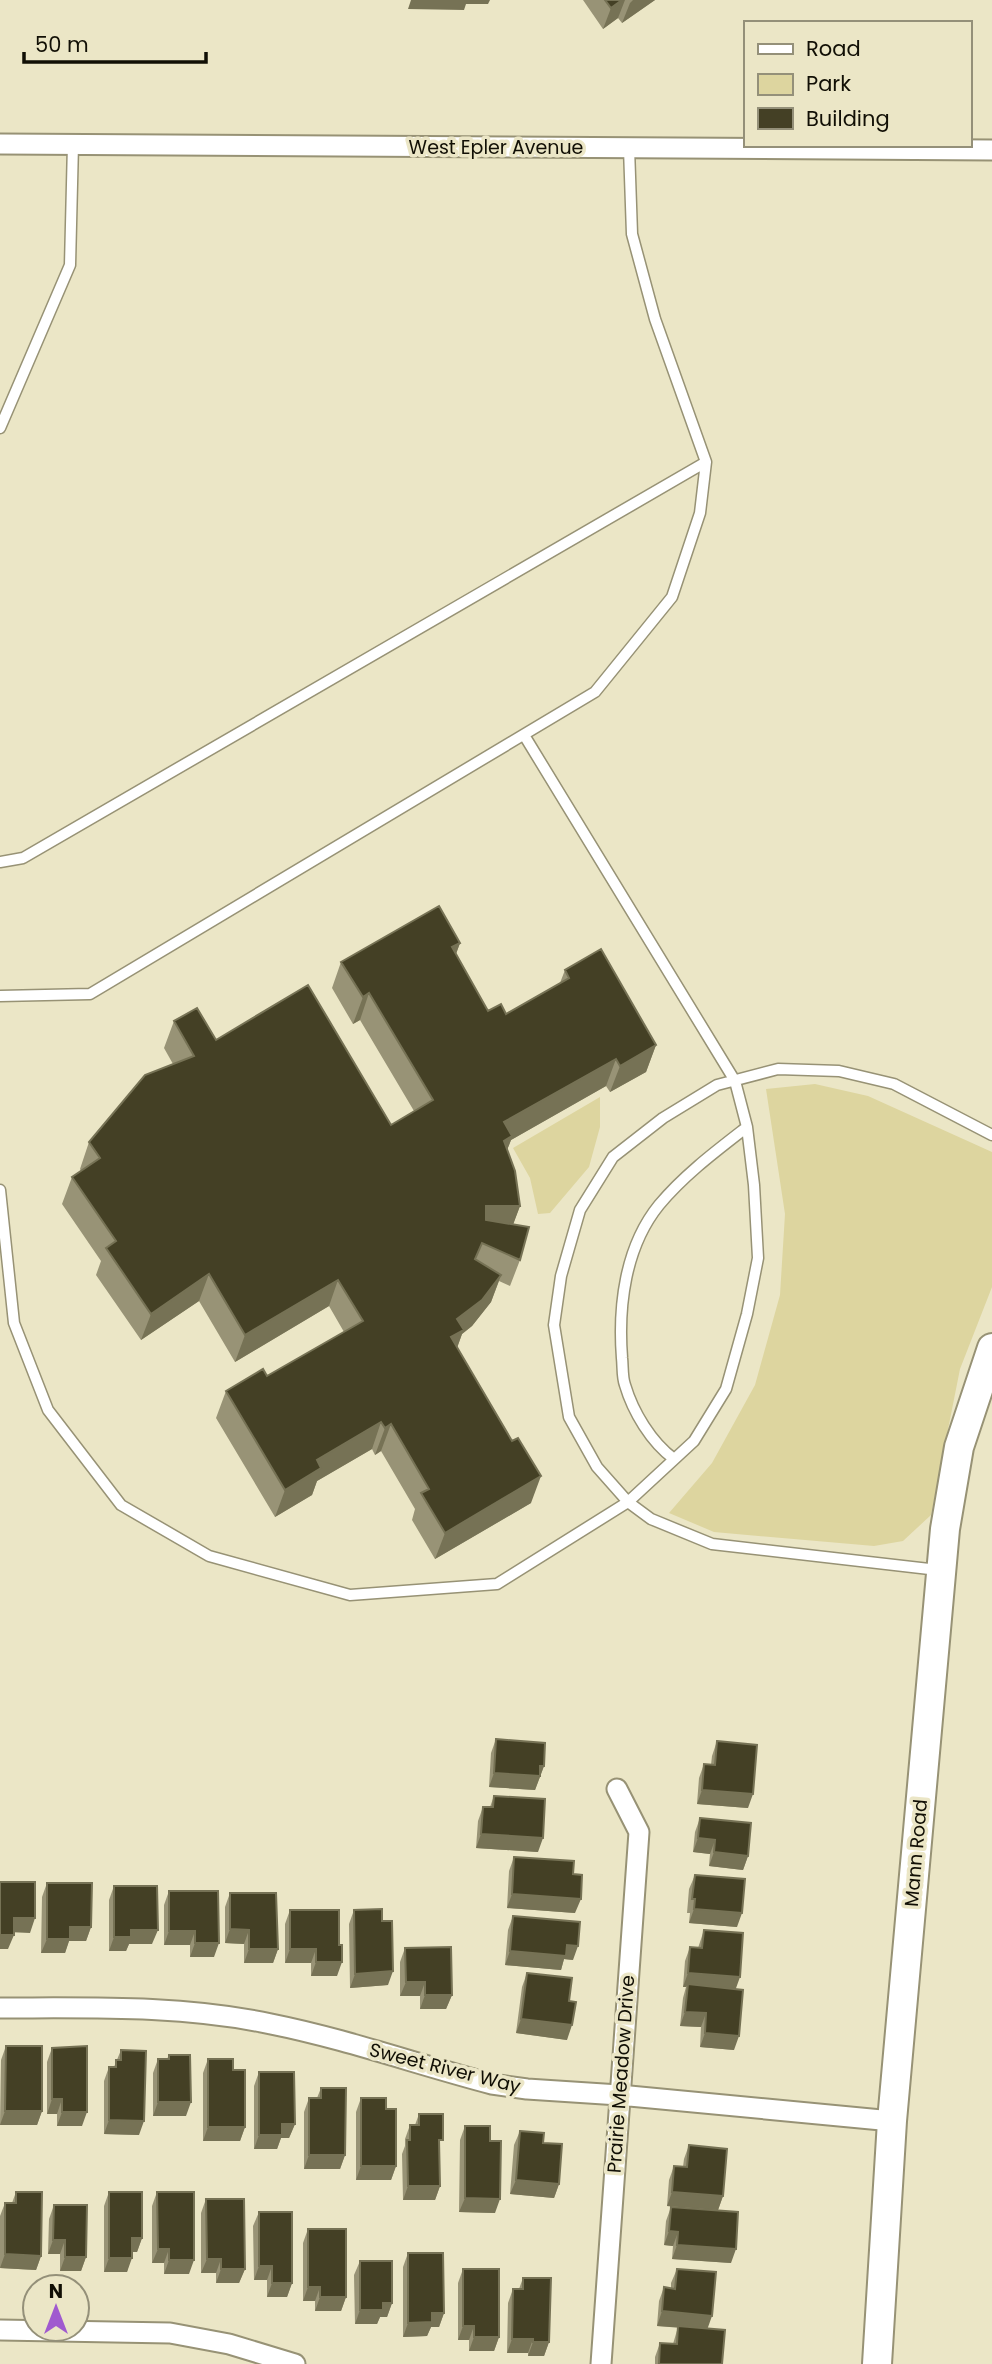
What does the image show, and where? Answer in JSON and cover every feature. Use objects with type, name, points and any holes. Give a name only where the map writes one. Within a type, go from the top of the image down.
[{"type":"main road","name":"Mann Road","points":[[877,2364],[892,2121],[945,1529],[959,1447],[992,1348]]},
{"type":"street","name":"West Epler Avenue","points":[[0,144],[992,150]]},
{"type":"street","name":"Prairie Meadow Drive","points":[[601,2364],[639,1832],[617,1789]]},
{"type":"street","name":"Sweet River Way","points":[[0,2008],[132,2008],[211,2015],[271,2024],[492,2084],[892,2121]]},
{"type":"street","points":[[0,2330],[170,2333],[229,2344],[295,2364]]},
{"type":"lane","points":[[0,428],[70,265],[73,144]]},
{"type":"lane","points":[[0,996],[90,994],[595,692],[672,597],[700,513],[706,462],[655,319],[632,234],[629,148]]},
{"type":"lane","points":[[0,862],[23,858],[706,462]]},
{"type":"lane","points":[[0,1190],[14,1323],[48,1410],[121,1505],[209,1556],[350,1595],[497,1584],[628,1503],[694,1441],[726,1389],[747,1314],[758,1258],[754,1185],[747,1127],[734,1080],[524,735]]},
{"type":"lane","points":[[942,1570],[712,1544],[651,1519],[628,1503],[597,1467],[569,1417],[554,1325],[561,1276],[580,1210],[613,1157],[663,1118],[716,1085],[778,1069],[839,1071],[894,1084],[992,1135]]},
{"type":"lane","points":[[674,1460],[662,1450],[641,1420],[624,1383],[620,1330],[626,1280],[635,1246],[657,1207],[688,1175],[747,1127]]},
{"type":"green space","points":[[815,1084],[868,1096],[992,1152],[992,1287],[960,1369],[931,1515],[903,1541],[874,1546],[714,1532],[669,1513],[712,1463],[755,1385],[780,1295],[785,1214],[766,1089]]},
{"type":"green space","points":[[600,1097],[600,1127],[589,1167],[550,1213],[538,1214],[530,1178],[513,1148]]},
{"type":"building","points":[[605,0],[622,0],[611,8]]},
{"type":"building","points":[[439,906],[460,943],[452,947],[488,1011],[501,1004],[506,1014],[569,978],[565,970],[601,949],[656,1045],[620,1066],[616,1059],[504,1122],[512,1136],[504,1141],[515,1171],[520,1206],[486,1206],[486,1220],[529,1227],[520,1260],[482,1243],[475,1259],[501,1275],[482,1300],[457,1319],[464,1330],[451,1337],[512,1441],[518,1438],[541,1476],[445,1533],[421,1493],[429,1489],[391,1424],[385,1428],[381,1422],[317,1460],[321,1468],[285,1490],[226,1391],[263,1369],[267,1376],[363,1321],[338,1280],[245,1335],[209,1274],[151,1314],[106,1248],[116,1241],[72,1177],[100,1158],[89,1142],[145,1075],[194,1056],[174,1021],[197,1008],[216,1040],[308,985],[391,1125],[433,1100],[369,993],[363,997],[341,962]]},
{"type":"building","points":[[496,1739],[545,1743],[544,1766],[540,1766],[540,1776],[494,1773]]},
{"type":"building","points":[[717,1741],[757,1745],[753,1794],[702,1790],[704,1764],[715,1765]]},
{"type":"building","points":[[494,1796],[545,1799],[543,1838],[481,1834],[483,1807],[493,1807]]},
{"type":"building","points":[[700,1818],[751,1823],[748,1856],[714,1852],[715,1840],[698,1838]]},
{"type":"building","points":[[514,1857],[574,1861],[573,1874],[582,1875],[581,1899],[512,1894]]},
{"type":"building","points":[[695,1875],[745,1879],[742,1913],[694,1909],[695,1899],[692,1899]]},
{"type":"building","points":[[0,1882],[35,1882],[35,1918],[14,1918],[14,1935],[0,1935]]},
{"type":"building","points":[[47,1883],[92,1883],[91,1927],[70,1927],[70,1939],[47,1939]]},
{"type":"building","points":[[114,1886],[157,1886],[158,1930],[131,1930],[131,1937],[114,1937]]},
{"type":"building","points":[[169,1891],[218,1891],[219,1943],[195,1943],[195,1931],[169,1931]]},
{"type":"building","points":[[230,1893],[276,1893],[278,1949],[249,1949],[249,1930],[230,1929]]},
{"type":"building","points":[[382,1909],[382,1921],[392,1921],[393,1971],[355,1974],[354,1910]]},
{"type":"building","points":[[290,1910],[339,1910],[342,1962],[316,1962],[316,1949],[290,1949]]},
{"type":"building","points":[[513,1916],[580,1922],[578,1946],[567,1945],[566,1956],[510,1951]]},
{"type":"building","points":[[704,1930],[743,1933],[740,1977],[688,1973],[690,1947],[702,1948]]},
{"type":"building","points":[[451,1947],[452,1995],[425,1995],[425,1982],[406,1982],[405,1948]]},
{"type":"building","points":[[527,1973],[572,1978],[569,2001],[576,2002],[572,2025],[521,2019]]},
{"type":"building","points":[[688,1984],[743,1990],[739,2036],[705,2033],[706,2013],[685,2012]]},
{"type":"building","points":[[6,2046],[42,2046],[42,2111],[5,2111]]},
{"type":"building","points":[[87,2046],[87,2112],[62,2112],[62,2099],[52,2099],[52,2048]]},
{"type":"building","points":[[121,2050],[146,2051],[144,2121],[109,2120],[109,2067],[116,2067],[116,2060],[121,2060]]},
{"type":"building","points":[[169,2055],[190,2055],[191,2102],[158,2102],[158,2059],[169,2059]]},
{"type":"building","points":[[208,2059],[233,2059],[233,2070],[245,2070],[245,2127],[208,2127]]},
{"type":"building","points":[[259,2072],[294,2072],[295,2124],[282,2124],[282,2135],[259,2135]]},
{"type":"building","points":[[321,2088],[346,2088],[345,2155],[309,2155],[309,2098],[321,2098]]},
{"type":"building","points":[[361,2098],[386,2098],[386,2109],[396,2109],[396,2166],[361,2166]]},
{"type":"building","points":[[419,2114],[443,2114],[443,2140],[439,2140],[440,2186],[408,2186],[407,2140],[410,2140],[410,2125],[419,2125]]},
{"type":"building","points":[[465,2126],[490,2126],[490,2141],[501,2141],[500,2199],[465,2198]]},
{"type":"building","points":[[520,2131],[544,2133],[543,2143],[562,2144],[559,2184],[516,2180]]},
{"type":"building","points":[[689,2145],[727,2149],[723,2196],[672,2192],[674,2166],[687,2167]]},
{"type":"building","points":[[16,2192],[42,2192],[41,2256],[5,2254],[5,2203],[16,2203]]},
{"type":"building","points":[[109,2192],[142,2192],[142,2238],[132,2238],[132,2258],[109,2258]]},
{"type":"building","points":[[157,2192],[194,2192],[194,2260],[169,2260],[169,2249],[158,2249]]},
{"type":"building","points":[[206,2199],[244,2199],[245,2269],[221,2269],[221,2259],[207,2259]]},
{"type":"building","points":[[54,2205],[87,2205],[86,2257],[65,2257],[65,2240],[53,2240]]},
{"type":"building","points":[[671,2207],[738,2212],[736,2249],[677,2245],[678,2232],[669,2231]]},
{"type":"building","points":[[259,2212],[292,2212],[292,2283],[272,2283],[272,2266],[259,2266]]},
{"type":"building","points":[[308,2229],[346,2229],[346,2297],[320,2297],[320,2287],[308,2287]]},
{"type":"building","points":[[408,2253],[443,2253],[444,2313],[432,2313],[432,2322],[408,2323]]},
{"type":"building","points":[[360,2261],[392,2261],[392,2303],[383,2303],[383,2310],[360,2310]]},
{"type":"building","points":[[463,2269],[499,2269],[499,2337],[474,2337],[474,2326],[463,2326]]},
{"type":"building","points":[[677,2269],[716,2272],[712,2316],[662,2311],[664,2287],[675,2289]]},
{"type":"building","points":[[523,2278],[551,2278],[549,2342],[512,2339],[513,2289],[523,2289]]},
{"type":"building","points":[[678,2326],[725,2330],[722,2364],[659,2364],[660,2343],[677,2344]]}]
